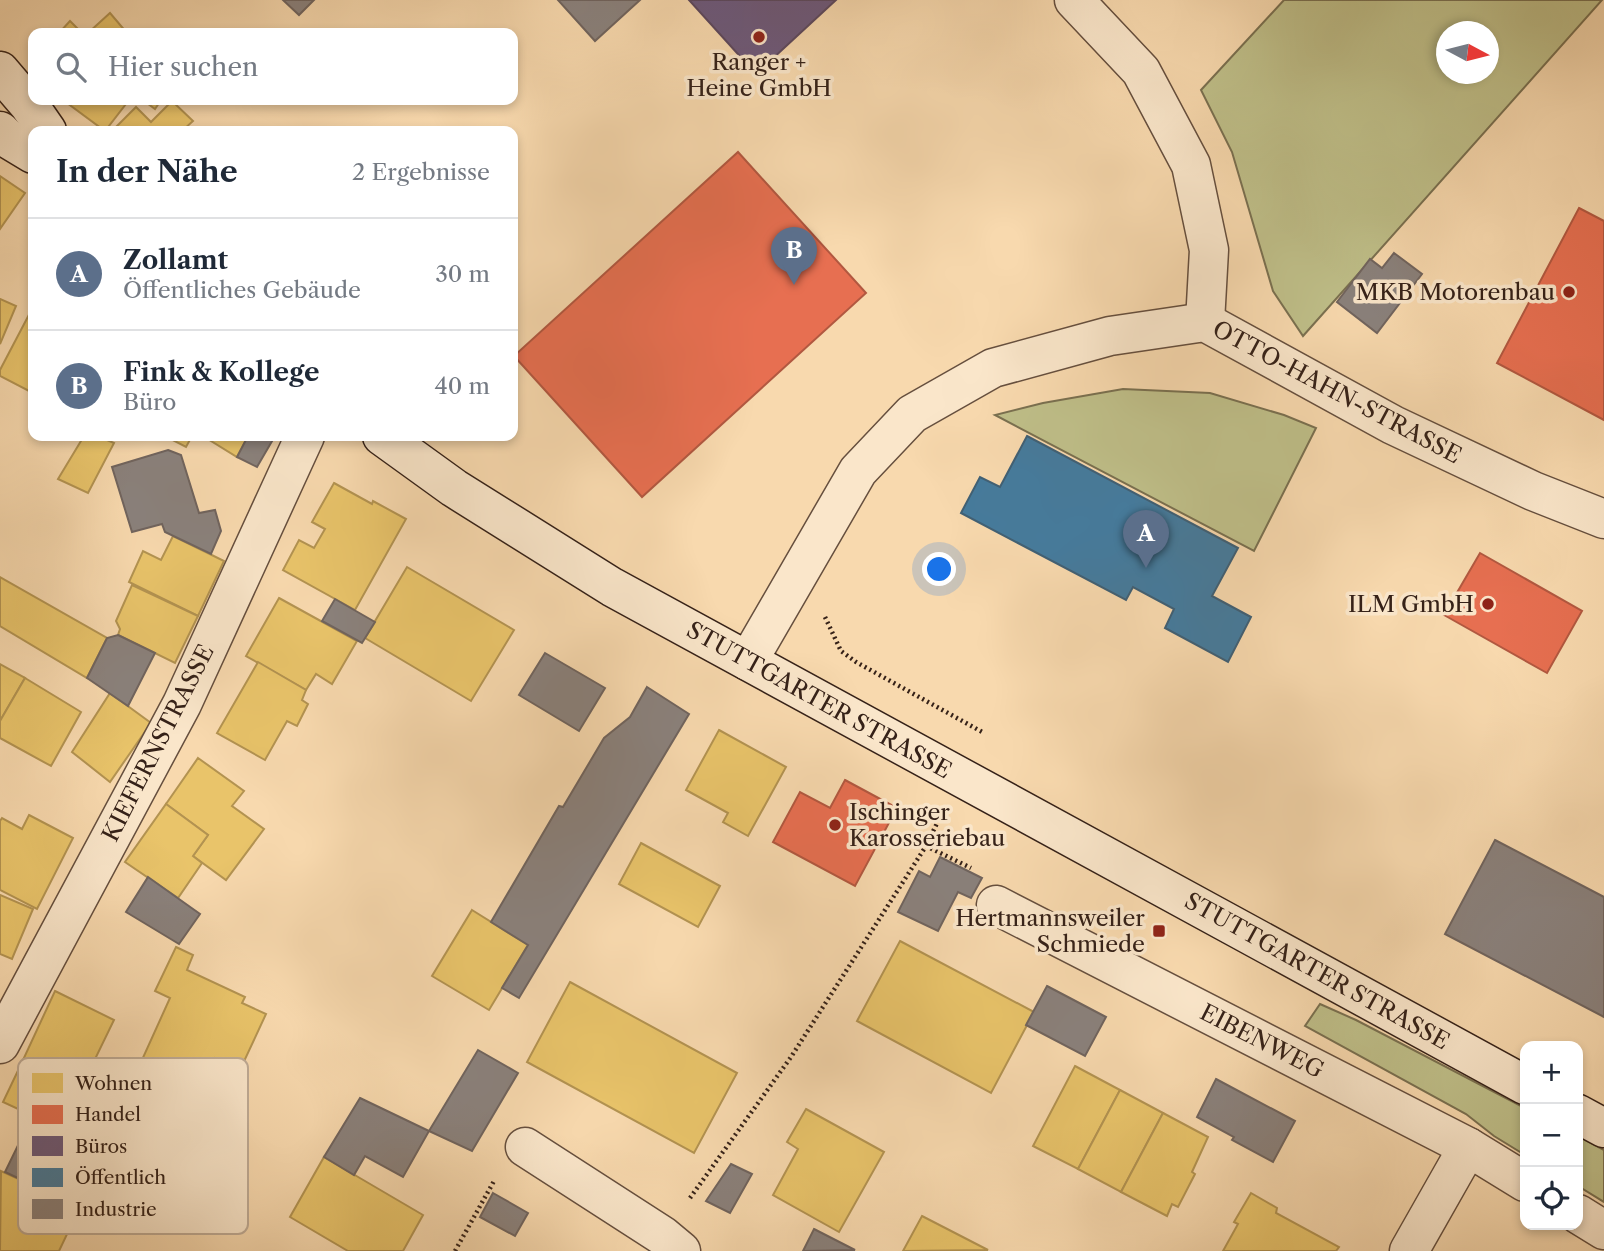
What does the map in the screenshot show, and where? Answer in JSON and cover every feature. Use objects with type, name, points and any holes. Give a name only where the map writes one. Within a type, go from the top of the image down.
[{"type":"street","points":[[1073,0],[1141,71],[1191,165],[1209,250],[1205,322]]},
{"type":"street","points":[[0,71],[28,104]]},
{"type":"street","points":[[29,105],[44,126]]},
{"type":"street","points":[[0,131],[28,151]]},
{"type":"street","name":"OTTO-HAHN-STRASSE","points":[[748,661],[858,471],[912,414],[993,368],[1110,337],[1205,322],[1393,425],[1533,491],[1604,519]]},
{"type":"street","name":"KIEFERNSTRASSE","points":[[0,1044],[13,987],[182,704],[303,441]]},
{"type":"street","name":"STUTTGARTER STRASSE","points":[[389,441],[454,488],[612,587],[1520,1082]]},
{"type":"street","name":"EIBENWEG","points":[[996,905],[1468,1147],[1520,1179]]},
{"type":"street","points":[[1583,1117],[1604,1128]]},
{"type":"street","points":[[525,1147],[672,1243]]},
{"type":"street","points":[[1409,1251],[1468,1147]]},
{"type":"street","points":[[1583,1217],[1604,1230]]},
{"type":"path","points":[[789,592],[825,616],[841,651],[856,662],[984,733]]},
{"type":"path","points":[[672,1243],[926,846],[942,814]]},
{"type":"path","points":[[926,846],[986,875],[996,905]]},
{"type":"path","points":[[455,1251],[493,1182],[525,1147]]},
{"type":"green space","points":[[1284,0],[1602,0],[1303,336],[1273,291],[1232,152],[1201,90]]},
{"type":"green space","points":[[1123,389],[1210,393],[1284,415],[1316,428],[1254,551],[995,415],[1043,403]]},
{"type":"green space","points":[[1320,1004],[1520,1105],[1520,1152],[1466,1114],[1305,1026]]},
{"type":"green space","points":[[1583,1139],[1604,1150],[1604,1202],[1583,1189]]},
{"type":"building: Wohnen","points":[[110,13],[123,28],[94,28]]},
{"type":"building: Wohnen","points":[[70,21],[77,28],[64,28]]},
{"type":"building: Wohnen","points":[[70,105],[125,105],[109,126],[98,126]]},
{"type":"building: Wohnen","points":[[168,105],[176,105],[193,121],[188,126],[117,126],[136,107],[151,122]]},
{"type":"building: Wohnen","points":[[0,176],[25,193],[0,229]]},
{"type":"building: Wohnen","points":[[0,299],[16,306],[0,344]]},
{"type":"building: Wohnen","points":[[28,317],[28,390],[0,376],[0,370]]},
{"type":"building: Wohnen","points":[[81,441],[114,443],[88,493],[58,479]]},
{"type":"building: Wohnen","points":[[175,441],[189,441],[186,447]]},
{"type":"building: Wohnen","points":[[211,441],[245,441],[237,457]]},
{"type":"building: Wohnen","points":[[334,483],[406,519],[355,610],[283,570],[299,540],[314,548],[325,529],[312,522]]},
{"type":"building: Wohnen","points":[[173,536],[224,561],[198,616],[129,582],[143,551],[161,560]]},
{"type":"building: Wohnen","points":[[407,567],[514,630],[471,701],[365,638]]},
{"type":"building: Wohnen","points":[[0,577],[107,638],[87,678],[0,626]]},
{"type":"building: Wohnen","points":[[132,585],[198,616],[175,663],[118,635],[120,629],[116,621]]},
{"type":"building: Wohnen","points":[[279,598],[357,641],[332,684],[316,674],[306,690],[246,656]]},
{"type":"building: Wohnen","points":[[258,662],[306,690],[302,700],[308,704],[297,726],[287,721],[265,760],[217,733]]},
{"type":"building: Wohnen","points":[[0,664],[25,678],[0,721]]},
{"type":"building: Wohnen","points":[[25,678],[81,712],[51,766],[0,738],[0,721]]},
{"type":"building: Wohnen","points":[[110,693],[151,723],[110,782],[72,752]]},
{"type":"building: Wohnen","points":[[719,730],[786,767],[748,836],[723,822],[728,813],[686,790]]},
{"type":"building: Wohnen","points":[[198,758],[244,791],[232,806],[264,829],[226,880],[193,856],[208,835],[166,804]]},
{"type":"building: Wohnen","points":[[166,804],[208,835],[193,856],[202,863],[178,898],[125,862]]},
{"type":"building: Wohnen","points":[[29,815],[73,838],[37,909],[0,890],[0,821],[2,818],[22,829]]},
{"type":"building: Wohnen","points":[[641,843],[720,886],[698,927],[619,884]]},
{"type":"building: Wohnen","points":[[0,895],[33,909],[12,959],[0,954]]},
{"type":"building: Wohnen","points":[[472,910],[528,945],[489,1010],[432,976]]},
{"type":"building: Wohnen","points":[[900,941],[1034,1012],[991,1093],[857,1021]]},
{"type":"building: Wohnen","points":[[176,947],[193,955],[187,970],[245,997],[242,1003],[266,1014],[246,1058],[143,1058],[170,998],[155,991]]},
{"type":"building: Wohnen","points":[[570,982],[737,1073],[694,1153],[527,1062]]},
{"type":"building: Wohnen","points":[[55,991],[114,1020],[96,1058],[24,1058]]},
{"type":"building: Wohnen","points":[[1075,1066],[1120,1090],[1078,1169],[1033,1146]]},
{"type":"building: Wohnen","points":[[18,1070],[18,1109],[3,1102]]},
{"type":"building: Wohnen","points":[[1120,1090],[1163,1113],[1121,1192],[1078,1169]]},
{"type":"building: Wohnen","points":[[806,1109],[884,1152],[839,1232],[773,1195],[798,1149],[787,1142]]},
{"type":"building: Wohnen","points":[[1163,1113],[1208,1137],[1192,1172],[1195,1174],[1178,1207],[1172,1204],[1167,1216],[1121,1192]]},
{"type":"building: Wohnen","points":[[324,1157],[423,1215],[403,1251],[348,1251],[290,1217]]},
{"type":"building: Wohnen","points":[[1,1171],[18,1179],[18,1234],[67,1234],[59,1251],[0,1251]]},
{"type":"building: Wohnen","points":[[1251,1193],[1277,1208],[1276,1213],[1339,1247],[1336,1251],[1223,1251],[1238,1224],[1234,1222]]},
{"type":"building: Wohnen","points":[[922,1216],[988,1250],[903,1251]]},
{"type":"building: Handel","points":[[738,152],[866,293],[642,497],[518,360],[518,352]]},
{"type":"building: Handel","name":"MKB Motorenbau","points":[[1579,208],[1604,221],[1604,420],[1497,363]]},
{"type":"building: Handel","points":[[1480,553],[1582,611],[1547,673],[1444,615]]},
{"type":"building: Handel","name":"Ischinger Karosseriebau","points":[[845,780],[897,808],[855,886],[773,842],[800,792],[830,808]]},
{"type":"building: Büros","name":"Ranger + Heine GmbH","points":[[689,0],[836,0],[756,74]]},
{"type":"building: Öffentlich","points":[[1027,436],[1238,548],[1212,596],[1251,617],[1228,662],[1165,628],[1174,609],[1133,587],[1126,600],[961,513],[980,477],[1000,487]]},
{"type":"building: Industrie","points":[[283,0],[314,0],[299,15]]},
{"type":"building: Industrie","points":[[558,0],[640,0],[595,41]]},
{"type":"building: Industrie","points":[[1394,253],[1422,274],[1377,333],[1337,302],[1370,259],[1382,268]]},
{"type":"building: Industrie","points":[[245,441],[272,441],[257,467],[237,457]]},
{"type":"building: Industrie","points":[[168,450],[181,455],[199,513],[215,510],[221,531],[211,554],[165,532],[162,524],[132,532],[112,467]]},
{"type":"building: Industrie","points":[[335,599],[375,622],[362,643],[322,621]]},
{"type":"building: Industrie","points":[[118,635],[155,653],[128,706],[87,678],[107,638]]},
{"type":"building: Industrie","points":[[545,653],[605,688],[579,731],[519,695]]},
{"type":"building: Industrie","points":[[647,687],[689,714],[519,998],[502,988],[528,945],[491,922],[559,806],[563,807],[604,738],[630,717]]},
{"type":"building: Industrie","points":[[1495,840],[1604,897],[1604,1017],[1445,934]]},
{"type":"building: Industrie","points":[[940,857],[982,878],[971,898],[958,892],[938,931],[898,912],[919,871],[930,877]]},
{"type":"building: Industrie","points":[[148,877],[200,914],[179,944],[126,912]]},
{"type":"building: Industrie","points":[[1047,986],[1106,1017],[1085,1056],[1026,1025]]},
{"type":"building: Industrie","points":[[478,1050],[518,1073],[472,1151],[429,1131]]},
{"type":"building: Industrie","points":[[1216,1079],[1295,1121],[1273,1162],[1197,1117]]},
{"type":"building: Industrie","points":[[360,1098],[429,1131],[403,1177],[365,1156],[354,1175],[324,1157]]},
{"type":"building: Industrie","points":[[18,1145],[18,1178],[5,1172]]},
{"type":"building: Industrie","points":[[731,1164],[752,1174],[730,1213],[706,1201]]},
{"type":"building: Industrie","points":[[493,1193],[528,1213],[515,1236],[480,1217]]},
{"type":"building: Industrie","points":[[814,1229],[855,1250],[803,1251]]},
{"type":"place","name":"Ranger + Heine GmbH","points":[[759,37]]},
{"type":"place","name":"Fink & Kollege","points":[[794,285]]},
{"type":"place","name":"MKB Motorenbau","points":[[1569,292]]},
{"type":"place","name":"Zollamt","points":[[1146,568]]},
{"type":"place","name":"ILM GmbH","points":[[1488,604]]},
{"type":"place","name":"Ischinger Karosseriebau","points":[[835,825]]},
{"type":"place","name":"Hertmannsweiler Schmiede","points":[[1159,931]]}]
